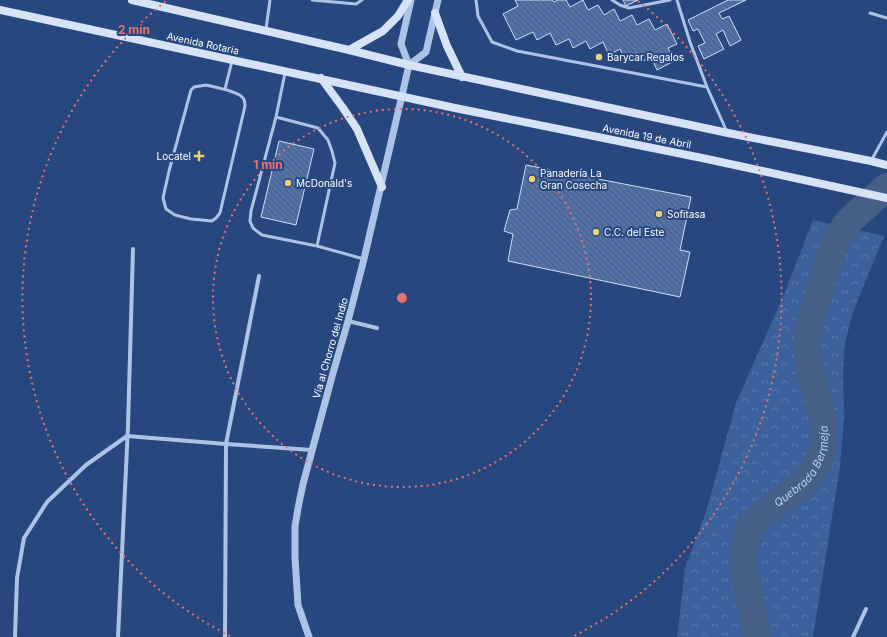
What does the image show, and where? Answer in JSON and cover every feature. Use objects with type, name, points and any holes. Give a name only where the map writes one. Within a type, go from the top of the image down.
[{"type":"main road","points":[[132,0],[409,65]]},
{"type":"main road","points":[[348,50],[383,31],[398,16],[410,0]]},
{"type":"main road","name":"Avenida Rotaria","points":[[0,10],[402,96]]},
{"type":"main road","points":[[435,13],[447,46],[462,76]]},
{"type":"main road","name":"Avenida 19 de Abril","points":[[409,65],[728,133],[887,165]]},
{"type":"main road","points":[[321,78],[357,129],[382,187]]},
{"type":"main road","name":"Avenida 19 de Abril","points":[[402,96],[887,198]]},
{"type":"street","points":[[410,0],[401,44],[409,65],[426,52],[438,0]]},
{"type":"street","name":"Vía al Chorro del Indio","points":[[309,637],[298,605],[295,558],[295,526],[303,484],[348,321],[382,187],[409,65]]},
{"type":"street","points":[[118,637],[127,436],[133,248]]},
{"type":"street","points":[[225,637],[226,444],[260,276]]},
{"type":"street","points":[[348,321],[377,328]]},
{"type":"street","points":[[14,637],[16,578],[24,538],[47,502],[86,465],[127,436],[312,450]]},
{"type":"street","points":[[853,637],[866,609]]},
{"type":"lane","points":[[266,31],[270,0]]},
{"type":"lane","points":[[312,0],[356,4],[362,0]]},
{"type":"lane","points":[[476,0],[478,16],[492,42],[517,51],[707,87]]},
{"type":"lane","points":[[612,0],[629,8],[670,0]]},
{"type":"lane","points":[[677,0],[690,42],[707,87],[728,133]]},
{"type":"lane","points":[[870,13],[887,18]]},
{"type":"lane","points":[[225,89],[232,59]]},
{"type":"lane","points":[[286,71],[276,117],[251,211],[250,221],[253,228],[262,235],[317,246],[364,259]]},
{"type":"lane","points":[[206,85],[225,89],[242,96],[245,106],[220,213],[212,220],[191,219],[175,215],[166,209],[163,198],[191,90],[194,86],[206,85]]},
{"type":"lane","points":[[276,117],[318,128],[328,140],[332,151],[335,163],[317,246]]},
{"type":"lane","points":[[871,161],[887,132]]},
{"type":"green space","points":[[813,220],[884,236],[853,312],[845,343],[843,373],[844,418],[840,467],[813,637],[677,637],[685,568],[706,512],[736,403],[783,297]]},
{"type":"building","points":[[515,0],[552,0],[554,2],[558,0],[566,0],[570,7],[583,0],[588,10],[598,5],[604,15],[614,9],[620,21],[632,15],[637,25],[649,19],[655,30],[667,24],[677,44],[668,48],[674,61],[657,70],[651,57],[641,62],[637,53],[625,59],[620,49],[609,55],[603,42],[590,49],[586,41],[573,48],[569,39],[556,45],[550,33],[537,40],[533,32],[516,40],[503,14],[518,6]]},
{"type":"building","points":[[623,0],[638,0],[626,6]]},
{"type":"building","points":[[728,0],[746,0],[719,13],[722,19],[729,16],[741,40],[730,46],[723,30],[716,34],[724,49],[704,59],[698,46],[705,43],[698,29],[693,31],[688,20]]},
{"type":"building","name":"McDonald's","points":[[279,141],[314,149],[296,225],[261,217]]},
{"type":"building","name":"C.C. del Este","points":[[526,165],[691,197],[680,250],[690,252],[680,297],[508,261],[513,234],[504,231],[510,210],[517,209]]},
{"type":"waterway","name":"Quebrada Bermeja","points":[[757,637],[743,567],[743,552],[750,526],[764,513],[802,484],[811,475],[818,462],[824,447],[824,432],[822,416],[811,375],[807,345],[812,315],[837,238],[847,223],[887,187]]},
{"type":"place","name":"Barycar Regalos","points":[[599,57]]},
{"type":"place","name":"Locatel","points":[[199,156]]},
{"type":"place","name":"Panadería La Gran Cosecha","points":[[532,179]]},
{"type":"place","name":"McDonald's","points":[[288,183]]},
{"type":"place","name":"Sofitasa","points":[[659,214]]},
{"type":"place","name":"C.C. del Este","points":[[596,232]]}]
